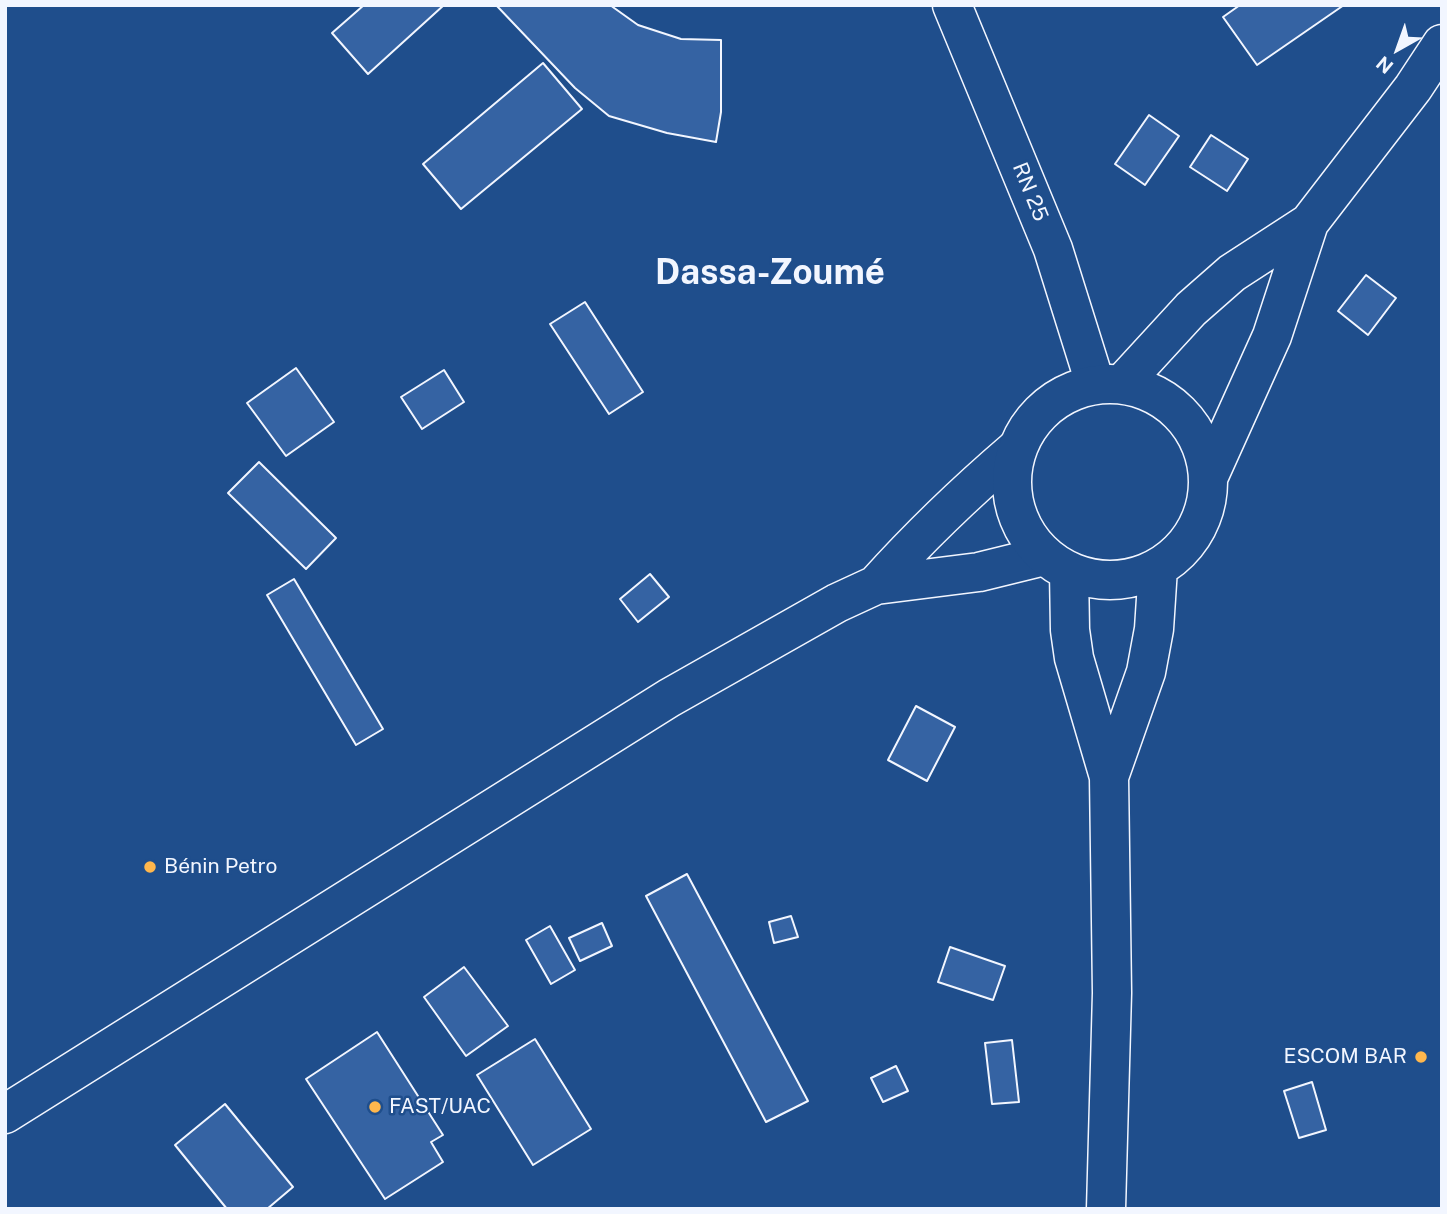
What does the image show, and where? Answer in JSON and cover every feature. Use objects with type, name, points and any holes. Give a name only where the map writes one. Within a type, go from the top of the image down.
[{"type":"main road","name":"RN 25","points":[[952,5],[1109,383]]},
{"type":"main road","points":[[1109,383],[1222,282],[1309,223],[1413,88],[1442,44]]},
{"type":"main road","points":[[1208,478],[1272,336],[1309,223]]},
{"type":"main road","points":[[1109,383],[1150,391],[1173,406],[1191,427],[1203,451],[1208,478],[1206,505],[1196,530],[1179,552],[1158,568],[1129,579],[1099,580],[1057,564],[1025,534],[1010,485],[1016,450],[1033,418],[1061,394],[1109,383]]},
{"type":"main road","points":[[876,585],[921,535],[1016,450]]},
{"type":"main road","points":[[5,1114],[669,698],[837,603],[876,585],[1057,564]]},
{"type":"main road","points":[[1057,564],[1074,658],[1109,777],[1112,993],[1106,1209]]},
{"type":"main road","points":[[1109,777],[1146,672],[1154,629],[1158,568]]},
{"type":"building","points":[[364,5],[444,5],[368,74],[332,33]]},
{"type":"building","points":[[496,5],[610,5],[638,25],[681,39],[721,40],[721,112],[716,142],[667,133],[609,116],[575,88]]},
{"type":"building","points":[[1240,5],[1344,5],[1257,65],[1223,17]]},
{"type":"building","points":[[543,63],[582,109],[461,209],[423,164]]},
{"type":"building","points":[[1149,115],[1179,136],[1145,185],[1115,164]]},
{"type":"building","points":[[1211,135],[1248,159],[1227,191],[1190,167]]},
{"type":"building","points":[[1366,275],[1396,298],[1368,335],[1338,311]]},
{"type":"building","points":[[585,302],[643,392],[609,414],[550,324]]},
{"type":"building","points":[[296,368],[334,422],[286,456],[247,403]]},
{"type":"building","points":[[444,370],[464,402],[422,429],[401,397]]},
{"type":"building","points":[[259,462],[336,538],[306,569],[228,493]]},
{"type":"building","points":[[650,574],[669,597],[638,622],[620,599]]},
{"type":"building","points":[[294,579],[383,729],[356,745],[267,595]]},
{"type":"building","points":[[916,706],[955,727],[927,781],[888,760]]},
{"type":"building","points":[[687,874],[808,1101],[766,1122],[646,896]]},
{"type":"building","points":[[791,916],[798,937],[774,943],[769,922]]},
{"type":"building","points":[[602,923],[612,946],[580,961],[569,938]]},
{"type":"building","points":[[550,926],[575,970],[551,984],[526,940]]},
{"type":"building","points":[[950,947],[1005,966],[993,1000],[938,982]]},
{"type":"building","points":[[464,967],[508,1026],[466,1056],[424,997]]},
{"type":"building","name":"FAST/UAC","points":[[377,1032],[443,1135],[431,1142],[443,1162],[385,1199],[306,1079]]},
{"type":"building","points":[[535,1039],[591,1129],[533,1165],[477,1075]]},
{"type":"building","points":[[1012,1040],[1019,1102],[992,1104],[985,1043]]},
{"type":"building","points":[[896,1066],[908,1091],[883,1102],[871,1078]]},
{"type":"building","points":[[1312,1082],[1326,1130],[1299,1138],[1284,1091]]},
{"type":"building","points":[[225,1104],[293,1187],[267,1209],[227,1209],[175,1145]]},
{"type":"place","name":"Bénin Petro","points":[[150,867]]},
{"type":"place","name":"ESCOM BAR","points":[[1421,1057]]},
{"type":"place","name":"FAST/UAC","points":[[375,1107]]},
{"type":"district","name":"Dassa-Zoumé","points":[[770,273]]}]
